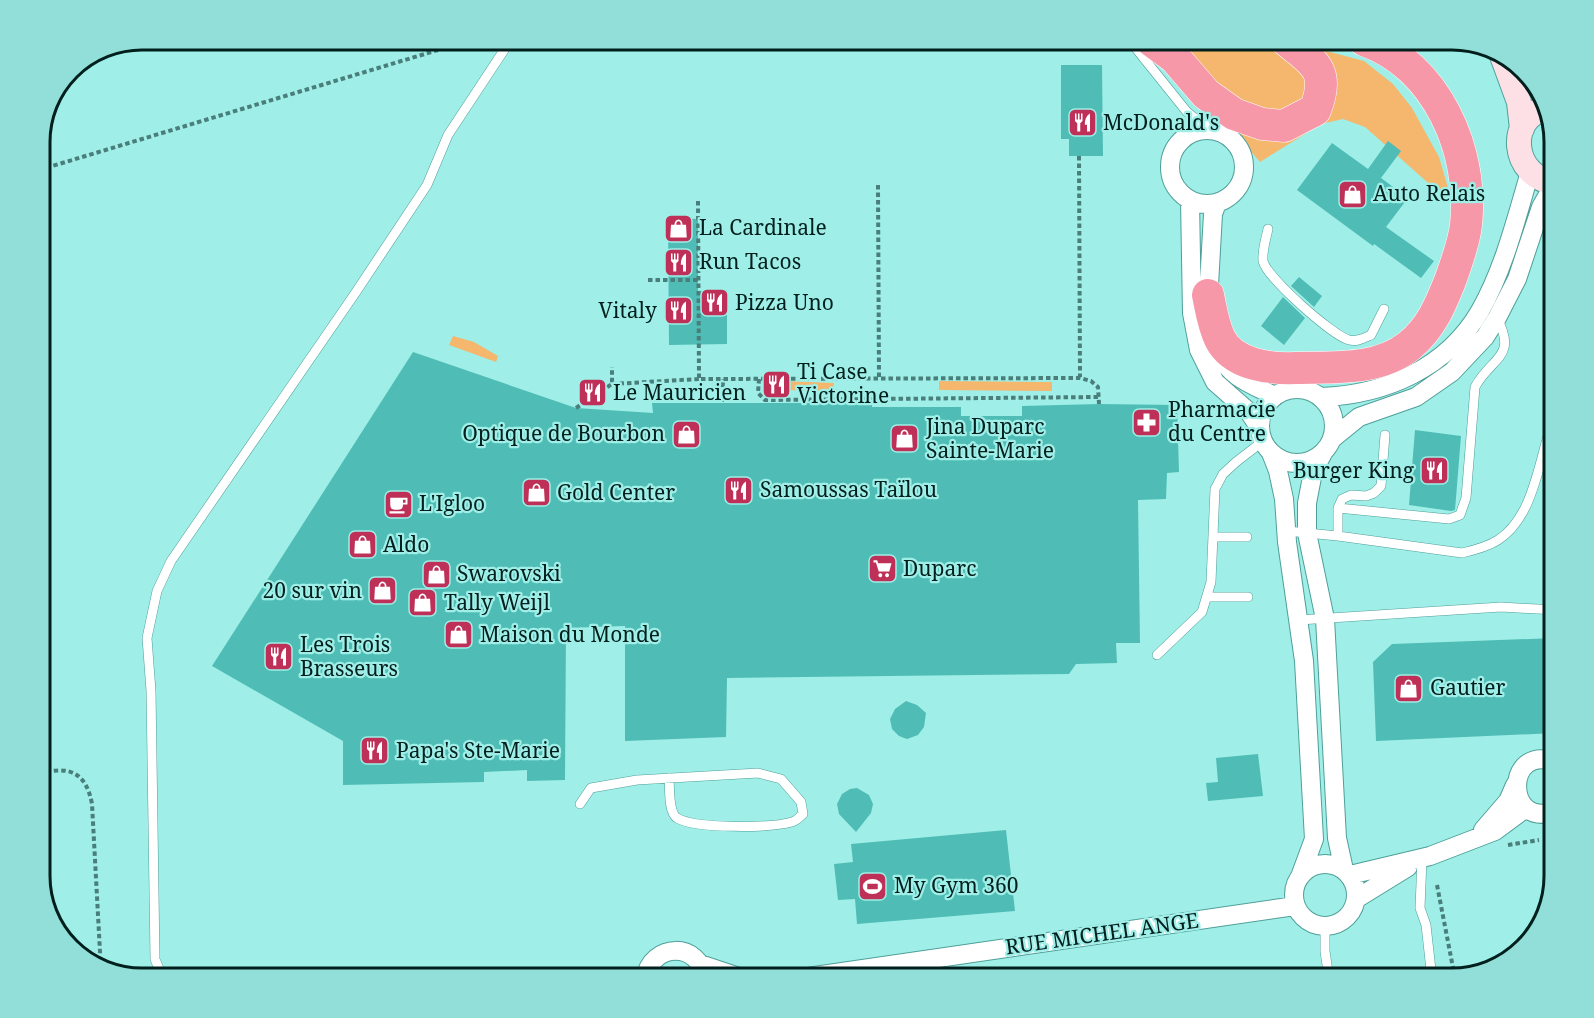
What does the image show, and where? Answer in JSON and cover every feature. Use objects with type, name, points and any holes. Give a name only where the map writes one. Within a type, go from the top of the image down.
[{"type":"highway","points":[[1164,50],[1175,58],[1206,94],[1234,114],[1262,124],[1284,126],[1315,110],[1320,98],[1321,83],[1317,66],[1298,50]]},
{"type":"highway","points":[[1208,295],[1221,340],[1234,354],[1250,364],[1283,369],[1356,366],[1396,354],[1409,346],[1428,328],[1438,311],[1454,269],[1466,226],[1465,170],[1458,143],[1446,114],[1427,86],[1411,69],[1384,50]]},
{"type":"main road","points":[[1506,66],[1519,102],[1522,129]]},
{"type":"main road","points":[[1539,112],[1530,117],[1522,129],[1518,144],[1521,159],[1530,172],[1544,181]]},
{"type":"street","points":[[1210,130],[1227,136],[1239,148],[1244,165],[1241,182],[1230,196],[1217,203],[1204,204],[1190,200],[1180,193],[1173,183],[1170,165],[1175,149],[1184,138],[1196,132],[1210,130]]},
{"type":"street","points":[[1321,397],[1338,397],[1402,381],[1451,348],[1479,312],[1501,267],[1530,172]]},
{"type":"street","points":[[1190,200],[1192,313],[1199,350],[1215,382],[1249,412],[1278,471],[1284,499],[1304,661],[1314,838],[1293,890],[1295,906],[1307,921],[1325,926],[1336,924],[1345,918],[1352,910],[1356,899],[1356,891],[1347,873],[1338,838],[1325,619],[1308,532],[1307,503],[1313,472],[1328,446],[1334,428],[1333,416],[1329,406],[1321,397],[1298,388],[1286,390],[1275,396],[1266,404],[1260,415],[1264,441],[1280,460],[1303,463],[1314,459],[1328,446],[1359,417],[1416,397],[1452,372],[1485,337],[1497,318],[1517,279],[1544,202]]},
{"type":"street","points":[[1217,203],[1213,214],[1208,295],[1210,332],[1214,349],[1225,366],[1237,378],[1275,396]]},
{"type":"street","points":[[1477,836],[1508,801],[1523,768],[1530,762],[1544,760]]},
{"type":"street","points":[[1515,785],[1516,794],[1526,808],[1540,814],[1544,813]]},
{"type":"street","points":[[1356,899],[1426,857],[1495,831],[1526,808]]},
{"type":"street","points":[[1301,874],[1310,867],[1322,863],[1333,864],[1347,873],[1426,857]]},
{"type":"street","name":"RUE MICHEL ANGE","points":[[867,968],[1295,906]]},
{"type":"street","name":"RUE MICHEL ANGE","points":[[648,968],[654,959],[668,952],[681,951],[688,954],[700,968]]},
{"type":"lane","points":[[159,968],[156,959],[151,692],[147,638],[157,591],[171,561],[427,185],[448,135],[504,50]]},
{"type":"lane","points":[[1137,50],[1187,112],[1210,130]]},
{"type":"lane","points":[[1268,229],[1263,261],[1269,274],[1287,292],[1340,335],[1350,340],[1361,340],[1371,335],[1383,309]]},
{"type":"lane","points":[[1338,508],[1449,519],[1460,515],[1466,498],[1475,387],[1479,379],[1503,353],[1505,344],[1502,328],[1497,318]]},
{"type":"lane","points":[[1338,536],[1338,508],[1342,499],[1351,495],[1366,496],[1374,493],[1381,486],[1385,435]]},
{"type":"lane","points":[[1157,655],[1202,612],[1211,582],[1215,489],[1223,474],[1264,441]]},
{"type":"lane","points":[[1287,531],[1462,553],[1481,549],[1499,540],[1516,523],[1528,503],[1544,451]]},
{"type":"lane","points":[[1212,537],[1247,537]]},
{"type":"lane","points":[[1207,597],[1248,597]]},
{"type":"lane","points":[[1299,620],[1501,607],[1544,609]]},
{"type":"lane","points":[[580,804],[591,788],[637,780],[759,772],[781,779],[801,802],[803,814],[794,822],[739,827],[696,823],[678,818],[672,812],[669,778]]},
{"type":"lane","points":[[1426,857],[1420,908],[1426,924],[1431,968]]},
{"type":"lane","points":[[1325,926],[1327,968]]},
{"type":"path","points":[[50,167],[438,50]]},
{"type":"path","points":[[1079,156],[1080,378]]},
{"type":"path","points":[[878,185],[879,378]]},
{"type":"path","points":[[698,201],[699,379]]},
{"type":"path","points":[[648,280],[699,280]]},
{"type":"path","points":[[612,367],[612,384]]},
{"type":"path","points":[[576,408],[612,384],[699,379],[1080,378],[1091,381],[1098,387],[1099,404]]},
{"type":"path","points":[[722,402],[723,379]]},
{"type":"path","points":[[759,379],[758,393],[765,399],[1099,397]]},
{"type":"path","points":[[50,771],[73,772],[89,786],[92,804],[99,958]]},
{"type":"path","points":[[1426,857],[1453,968]]},
{"type":"shaded area","points":[[1160,50],[1323,50],[1364,61],[1393,84],[1412,108],[1439,157],[1453,205],[1365,127],[1343,119],[1321,124],[1260,162],[1235,133],[1209,120]]},
{"type":"shaded area","points":[[453,336],[474,342],[498,356],[496,362],[449,345]]},
{"type":"shaded area","points":[[780,381],[834,383],[833,391],[780,390]]},
{"type":"shaded area","points":[[939,381],[1052,382],[1052,391],[939,390]]},
{"type":"building","name":"McDonald's","points":[[1061,65],[1102,65],[1103,156],[1069,156],[1069,139],[1061,139]]},
{"type":"building","name":"Auto Relais","points":[[1388,141],[1401,151],[1381,178],[1408,198],[1386,227],[1434,261],[1421,278],[1297,190],[1332,143],[1368,169]]},
{"type":"building","points":[[668,218],[698,219],[698,291],[727,290],[727,344],[669,345]]},
{"type":"building","points":[[1299,277],[1322,296],[1314,307],[1291,286]]},
{"type":"building","points":[[1283,297],[1305,318],[1284,345],[1261,326]]},
{"type":"building","name":"Duparc","points":[[413,352],[576,408],[653,413],[652,403],[872,403],[872,407],[961,407],[961,416],[1022,416],[1022,406],[1177,405],[1179,472],[1167,473],[1166,499],[1138,500],[1140,643],[1116,643],[1117,663],[1076,664],[1069,674],[727,678],[726,737],[625,741],[625,626],[566,628],[565,780],[527,781],[527,770],[484,772],[484,782],[343,785],[343,741],[212,666]]},
{"type":"building","name":"Burger King","points":[[1415,430],[1461,436],[1455,510],[1409,505]]},
{"type":"building","points":[[1544,638],[1544,733],[1376,741],[1373,662],[1392,644]]},
{"type":"building","points":[[906,701],[917,705],[926,713],[924,727],[918,735],[907,739],[899,736],[892,729],[890,719],[895,709]]},
{"type":"building","points":[[1258,754],[1263,796],[1208,801],[1206,783],[1218,782],[1216,758]]},
{"type":"building","points":[[857,788],[869,795],[873,804],[871,813],[856,832],[839,814],[837,804],[842,794]]},
{"type":"building","points":[[1006,830],[1015,911],[857,924],[855,899],[838,900],[834,864],[853,862],[851,844]]},
{"type":"place","name":"McDonald's","points":[[1082,123]]},
{"type":"place","name":"Auto Relais","points":[[1352,194]]},
{"type":"place","name":"La Cardinale","points":[[678,228]]},
{"type":"place","name":"Run Tacos","points":[[678,262]]},
{"type":"place","name":"Pizza Uno","points":[[714,303]]},
{"type":"place","name":"Vitaly","points":[[678,311]]},
{"type":"place","name":"Ti Case Victorine","points":[[776,384]]},
{"type":"place","name":"Le Mauricien","points":[[592,393]]},
{"type":"place","name":"Pharmacie du Centre","points":[[1147,422]]},
{"type":"place","name":"Optique de Bourbon","points":[[686,434]]},
{"type":"place","name":"Jina Duparc Sainte-Marie","points":[[905,439]]},
{"type":"place","name":"Burger King","points":[[1435,471]]},
{"type":"place","name":"Samoussas Taïlou","points":[[739,490]]},
{"type":"place","name":"Gold Center","points":[[536,493]]},
{"type":"place","name":"L'Igloo","points":[[398,504]]},
{"type":"place","name":"Aldo","points":[[362,545]]},
{"type":"place","name":"Duparc","points":[[882,569]]},
{"type":"place","name":"Swarovski","points":[[436,574]]},
{"type":"place","name":"20 sur vin","points":[[383,591]]},
{"type":"place","name":"Tally Weijl","points":[[423,603]]},
{"type":"place","name":"Maison du Monde","points":[[459,635]]},
{"type":"place","name":"Les Trois Brasseurs","points":[[279,657]]},
{"type":"place","name":"Gautier","points":[[1409,688]]},
{"type":"place","name":"Papa's Ste-Marie","points":[[375,751]]},
{"type":"place","name":"My Gym 360","points":[[873,886]]}]
